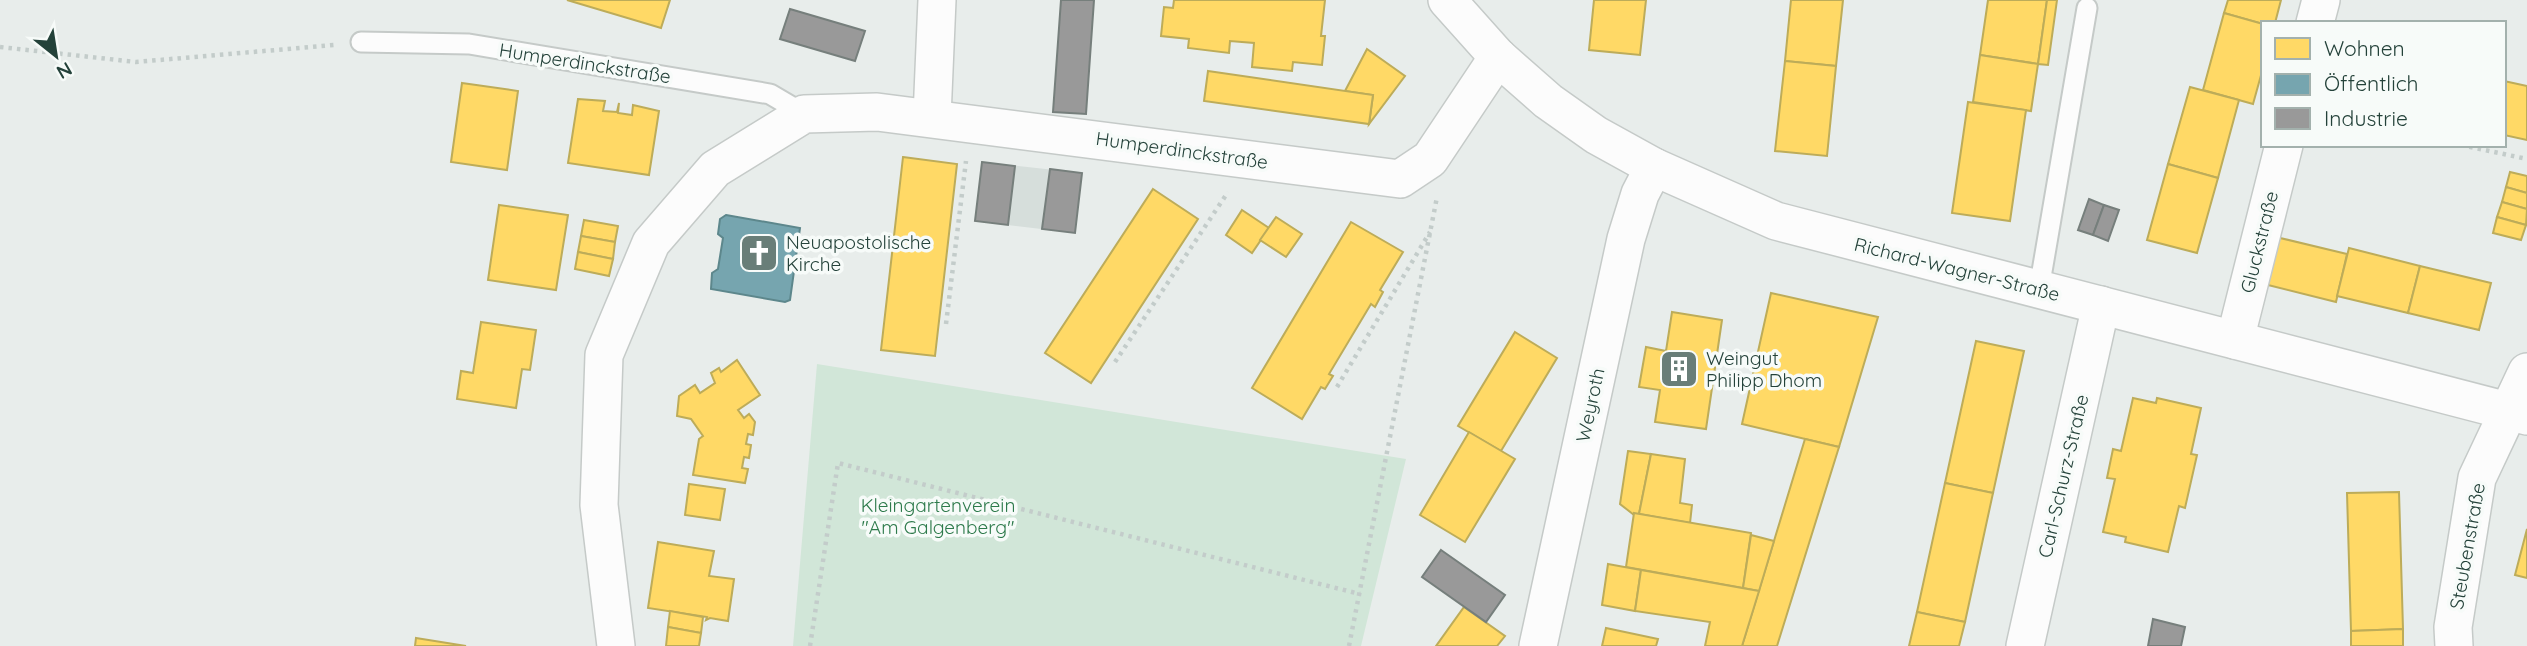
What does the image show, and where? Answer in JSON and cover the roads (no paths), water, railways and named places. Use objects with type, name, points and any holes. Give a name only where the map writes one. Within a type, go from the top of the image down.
[{"type":"street","points":[[932,117],[937,0]]},
{"type":"street","name":"Richard-Wagner-Straße","points":[[1447,0],[1499,57],[1548,101],[1596,135],[1654,167],[1776,221],[2517,413]]},
{"type":"street","points":[[2316,21],[2321,0]]},
{"type":"street","name":"Humperdinckstraße","points":[[804,114],[877,112],[932,117],[1400,179],[1430,159],[1499,57]]},
{"type":"street","points":[[616,646],[599,505],[604,355],[651,243],[715,169],[804,114]]},
{"type":"street","name":"Gluckstraße","points":[[2235,340],[2283,147]]},
{"type":"street","name":"Weyroth","points":[[1538,646],[1626,239],[1640,194],[1654,167]]},
{"type":"street","name":"Carl-Schurz-Straße","points":[[2025,646],[2101,305]]},
{"type":"street","name":"Steubenstraße","points":[[2454,646],[2453,627],[2477,478],[2517,413],[2527,372]]},
{"type":"lane","points":[[2039,289],[2087,8]]},
{"type":"lane","name":"Humperdinckstraße","points":[[360,42],[469,44],[544,56],[769,94],[804,114]]},
{"type":"place","name":"Neuapostolische Kirche","points":[[759,253]]},
{"type":"place","name":"Weingut Philipp Dhom","points":[[1679,369]]},
{"type":"park label","name":"Kleingartenverein \"Am Galgenberg\"","points":[[938,516]]}]
